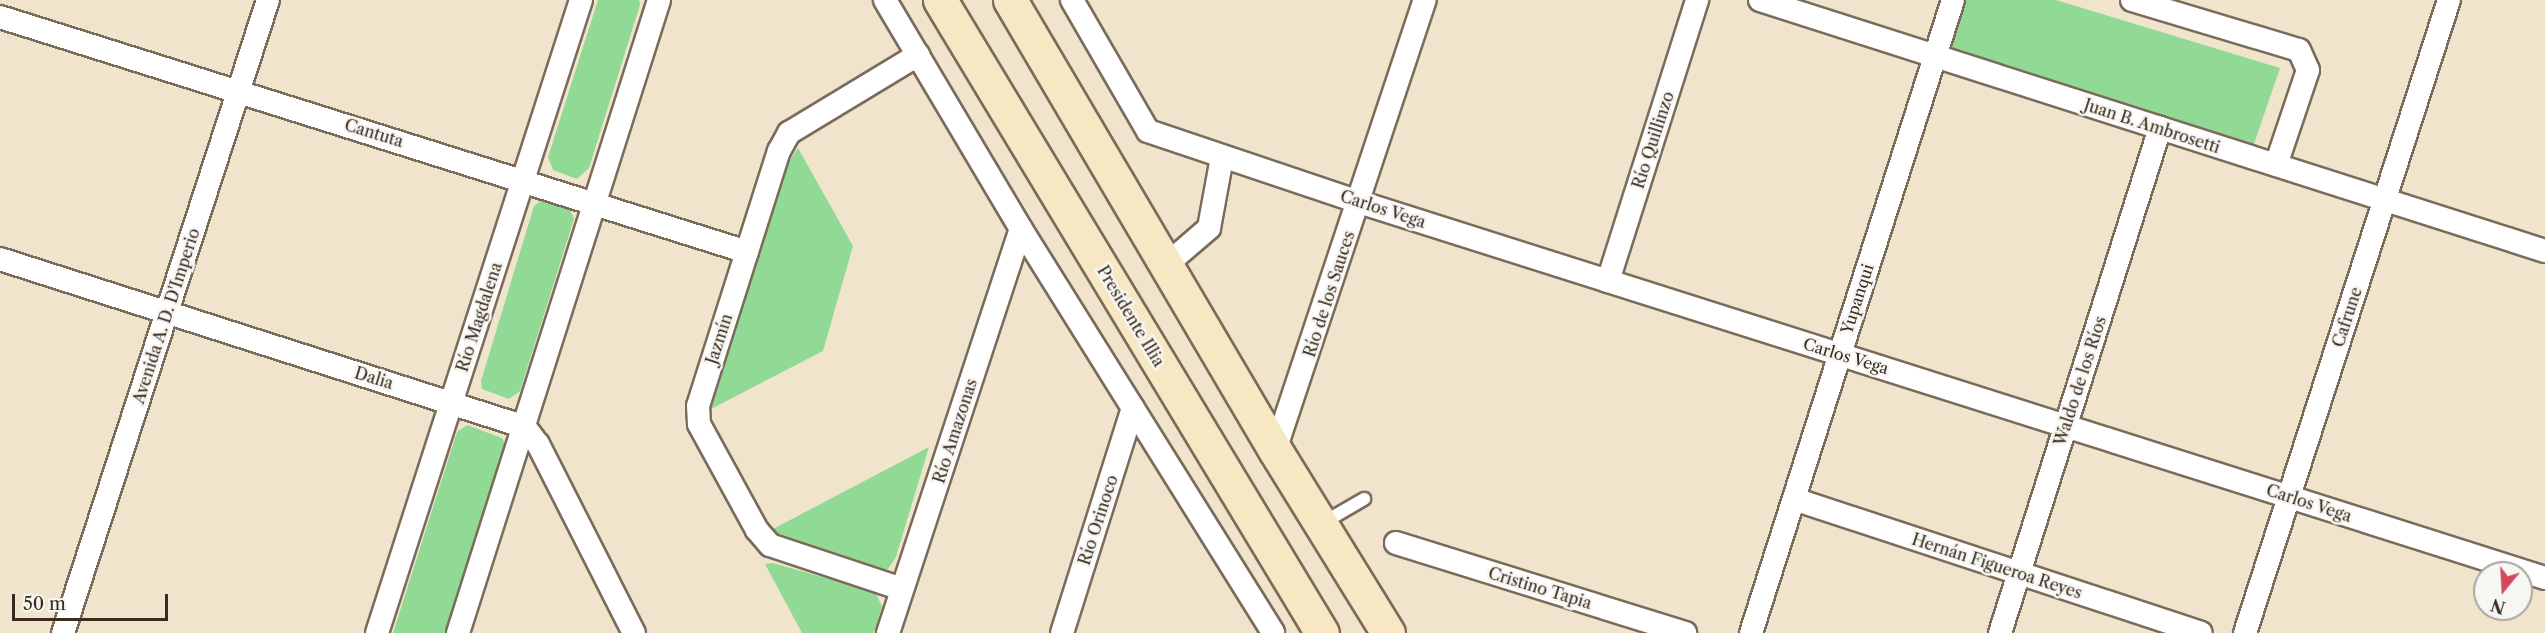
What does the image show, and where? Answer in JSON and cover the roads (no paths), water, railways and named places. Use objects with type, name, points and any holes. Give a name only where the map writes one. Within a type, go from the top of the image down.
[{"type":"main road","name":"Presidente Illia","points":[[940,0],[1322,633]]},
{"type":"main road","points":[[1010,0],[1275,450],[1388,633]]},
{"type":"street","name":"Avenida A. D. D'Imperio","points":[[63,633],[268,0]]},
{"type":"street","name":"Río Magdalena","points":[[377,633],[580,0]]},
{"type":"street","points":[[458,633],[659,0]]},
{"type":"street","points":[[885,0],[1022,230],[1273,633]]},
{"type":"street","name":"Carlos Vega","points":[[1072,0],[1148,131],[1222,158],[1359,202],[2066,424],[2545,578]]},
{"type":"street","name":"Río de los Sauces","points":[[1275,450],[1425,0]]},
{"type":"street","name":"Río Quillinzo","points":[[1608,281],[1698,0]]},
{"type":"street","name":"Juan B. Ambrosetti","points":[[1760,0],[2545,251]]},
{"type":"street","name":"Yupanqui","points":[[1751,633],[1953,0]]},
{"type":"street","points":[[2132,0],[2299,50],[2308,70],[2276,165]]},
{"type":"street","name":"Cafrune","points":[[2245,633],[2449,0]]},
{"type":"street","name":"Cantuta","points":[[0,17],[747,252]]},
{"type":"street","name":"Jazmín","points":[[902,589],[771,544],[757,530],[699,424],[698,406],[779,151],[789,133],[918,55]]},
{"type":"street","name":"Waldo de los Ríos","points":[[2000,633],[2160,128]]},
{"type":"street","points":[[1166,265],[1209,228],[1222,158]]},
{"type":"street","name":"Río Amazonas","points":[[888,633],[1022,230]]},
{"type":"street","name":"Dalia","points":[[0,259],[525,427]]},
{"type":"street","name":"Río Orinoco","points":[[1062,633],[1133,408]]},
{"type":"street","points":[[525,427],[538,444],[634,633]]},
{"type":"street","name":"Hernán Figueroa Reyes","points":[[1794,499],[2201,633]]},
{"type":"street","name":"Cristino Tapia","points":[[1396,543],[1685,633]]},
{"type":"lane","points":[[1321,524],[1364,499]]}]
